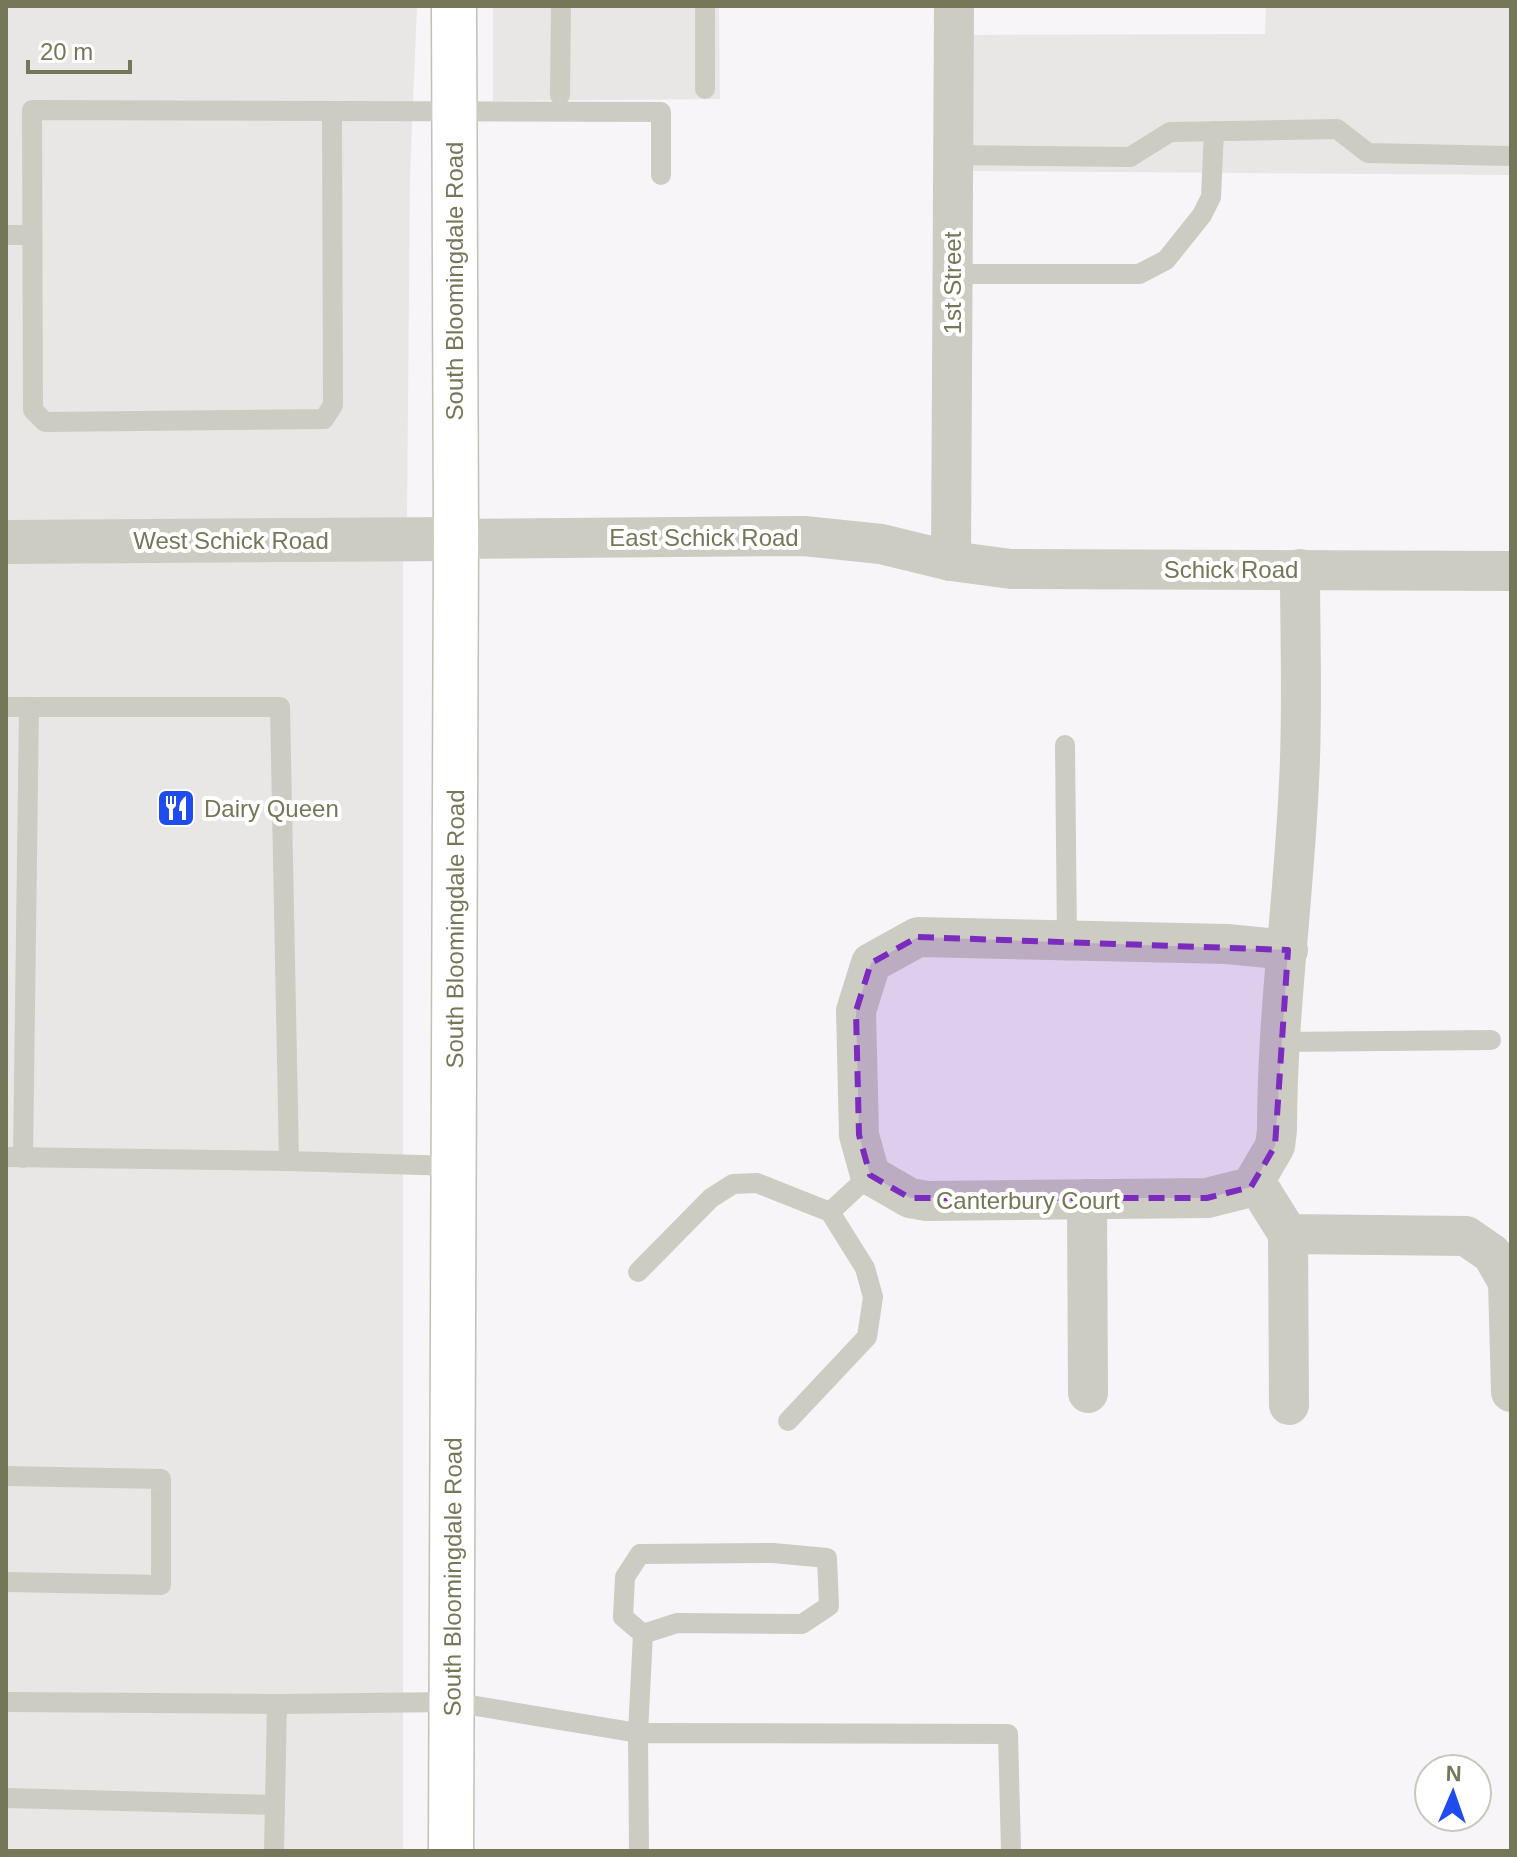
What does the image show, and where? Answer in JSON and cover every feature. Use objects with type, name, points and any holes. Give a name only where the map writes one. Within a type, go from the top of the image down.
[{"type":"main road","name":"South Bloomingdale Road","points":[[451,1851],[456,539],[454,6]]},
{"type":"street","name":"1st Street","points":[[951,561],[954,6]]},
{"type":"street","name":"East Schick Road","points":[[456,539],[804,536],[881,544],[951,561]]},
{"type":"street","name":"West Schick Road","points":[[6,542],[456,539]]},
{"type":"street","name":"Schick Road","points":[[951,561],[1011,569],[1511,571]]},
{"type":"street","points":[[1289,1405],[1288,1234],[1255,1181],[1275,1146],[1279,1042],[1299,779],[1300,569]]},
{"type":"street","points":[[870,1175],[859,1135],[856,1011],[871,963],[918,937],[1227,944],[1288,950]]},
{"type":"street","name":"Canterbury Court","points":[[870,1175],[910,1198],[927,1201],[1207,1198],[1251,1187],[1255,1181]]},
{"type":"street","points":[[1087,1199],[1088,1393]]},
{"type":"street","points":[[1288,1234],[1466,1236],[1492,1254],[1508,1282],[1511,1392]]},
{"type":"lane","points":[[560,95],[561,6]]},
{"type":"lane","points":[[705,6],[705,89]]},
{"type":"lane","points":[[332,111],[333,405],[324,419],[45,422],[33,410],[32,110],[661,112],[661,175]]},
{"type":"lane","points":[[953,155],[1130,157],[1170,132],[1337,129],[1368,153],[1511,156]]},
{"type":"lane","points":[[952,274],[1139,274],[1166,260],[1202,215],[1211,197],[1214,131]]},
{"type":"lane","points":[[6,235],[32,235]]},
{"type":"lane","points":[[6,707],[280,707],[289,1161]]},
{"type":"lane","points":[[29,707],[14,1158],[453,1166]]},
{"type":"lane","points":[[1065,745],[1067,940]]},
{"type":"lane","points":[[1279,1042],[1491,1040]]},
{"type":"lane","points":[[830,1212],[870,1175]]},
{"type":"lane","points":[[638,1272],[711,1198],[733,1184],[757,1183],[830,1212],[865,1268],[873,1297],[867,1337],[788,1421]]},
{"type":"lane","points":[[6,1476],[161,1479],[161,1585],[6,1582]]},
{"type":"lane","points":[[773,1553],[827,1558],[829,1606],[802,1624],[677,1623],[643,1634],[623,1617],[625,1577],[640,1554],[773,1553]]},
{"type":"lane","points":[[639,1851],[638,1733],[643,1634]]},
{"type":"lane","points":[[6,1702],[452,1702],[638,1733],[1008,1734],[1011,1851]]},
{"type":"lane","points":[[274,1851],[277,1704]]},
{"type":"lane","points":[[6,1798],[275,1805]]},
{"type":"highlighted area","points":[[918,937],[1288,950],[1275,1146],[1251,1187],[1207,1198],[910,1198],[870,1175],[859,1135],[856,1011],[871,963]]},
{"type":"shaded area","points":[[6,6],[417,6],[410,175],[407,519],[6,525]]},
{"type":"shaded area","points":[[493,6],[719,6],[720,99],[493,101]]},
{"type":"shaded area","points":[[1266,6],[1511,6],[1511,175],[968,171],[971,35],[1265,34]]},
{"type":"shaded area","points":[[403,548],[403,1851],[6,1851],[6,557]]},
{"type":"place","name":"Dairy Queen","points":[[176,808]]}]
